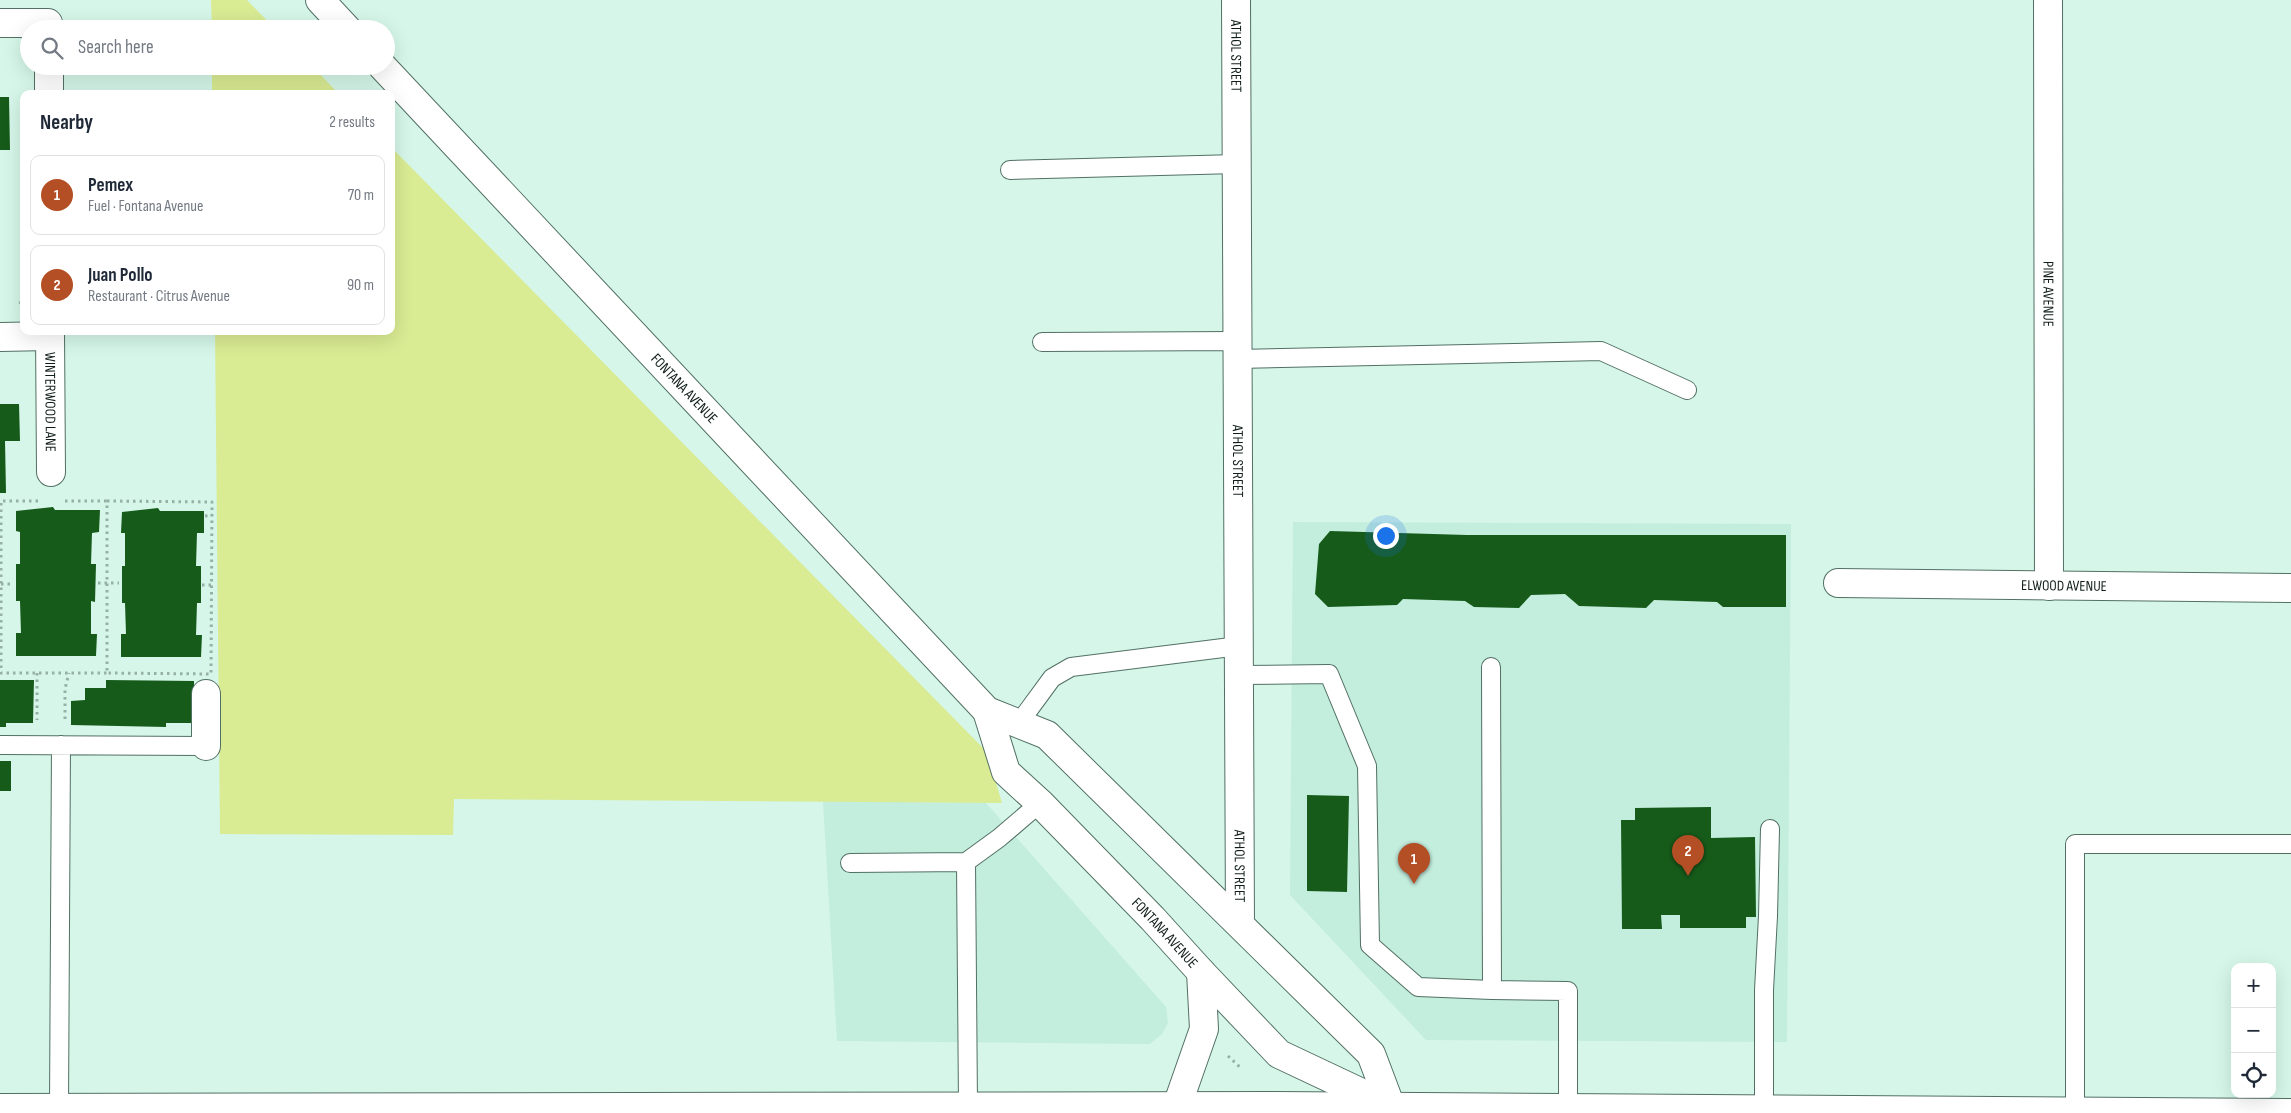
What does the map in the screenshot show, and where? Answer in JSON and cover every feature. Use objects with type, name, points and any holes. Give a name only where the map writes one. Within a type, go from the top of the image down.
[{"type":"main road","points":[[320,0],[339,20]]},
{"type":"main road","name":"ATHOL STREET","points":[[1236,0],[1240,924]]},
{"type":"main road","name":"PINE AVENUE","points":[[2048,0],[2049,586]]},
{"type":"main road","points":[[0,23],[20,24]]},
{"type":"main road","points":[[49,75],[49,90]]},
{"type":"main road","name":"FONTANA AVENUE","points":[[390,75],[987,710],[1046,735],[1370,1054],[1394,1110]]},
{"type":"main road","points":[[0,336],[25,335]]},
{"type":"main road","name":"WINTERWOOD LANE","points":[[50,335],[51,472]]},
{"type":"main road","name":"ELWOOD AVENUE","points":[[1838,583],[2291,588]]},
{"type":"main road","points":[[206,694],[206,746]]},
{"type":"main road","name":"FONTANA AVENUE","points":[[987,710],[1006,772],[1040,803],[1153,919],[1280,1054],[1394,1110]]},
{"type":"main road","points":[[1177,1106],[1204,1029],[1201,972]]},
{"type":"main road","points":[[0,1108],[489,1109],[1177,1106],[1394,1110],[1764,1109],[1952,1112],[2291,1113]]},
{"type":"lane","points":[[1010,170],[1237,164]]},
{"type":"lane","points":[[1042,342],[1237,350],[1601,351],[1686,390]]},
{"type":"lane","points":[[1019,724],[1052,678],[1071,667],[1238,646]]},
{"type":"lane","points":[[1491,667],[1492,990]]},
{"type":"lane","points":[[1239,674],[1329,674],[1366,766],[1370,945],[1418,987],[1568,991],[1586,1110]]},
{"type":"lane","points":[[0,744],[206,746]]},
{"type":"lane","points":[[59,1107],[61,745]]},
{"type":"lane","points":[[850,863],[966,862],[999,838],[1040,803]]},
{"type":"lane","points":[[1764,1109],[1764,990],[1770,828]]},
{"type":"lane","points":[[2075,1111],[2075,844],[2291,844]]},
{"type":"lane","points":[[966,862],[979,1108]]},
{"type":"path","points":[[40,501],[1,501],[1,673],[211,674],[212,502],[59,501]]},
{"type":"path","points":[[107,501],[107,673]]},
{"type":"path","points":[[205,516],[212,515]]},
{"type":"path","points":[[98,583],[119,583]]},
{"type":"path","points":[[1,584],[13,584]]},
{"type":"path","points":[[202,585],[212,585]]},
{"type":"path","points":[[37,673],[37,720]]},
{"type":"path","points":[[65,720],[65,689],[69,673]]},
{"type":"path","points":[[1224,1053],[1242,1069]]},
{"type":"shaded area","points":[[1293,522],[1791,524],[1787,1042],[1426,1040],[1290,895]]},
{"type":"shaded area","points":[[823,801],[986,803],[1166,1007],[1168,1023],[1162,1034],[1150,1044],[837,1041]]},
{"type":"green space","points":[[211,0],[247,0],[266,20],[212,20]]},
{"type":"green space","points":[[212,75],[321,75],[335,90],[212,90]]},
{"type":"green space","points":[[395,151],[987,752],[1002,803],[454,799],[453,835],[220,834],[215,335],[395,335]]},
{"type":"building","points":[[0,97],[9,97],[10,150],[0,150]]},
{"type":"building","points":[[0,404],[19,404],[20,441],[5,441],[6,493],[0,493]]},
{"type":"building","points":[[53,507],[55,510],[100,510],[99,532],[92,533],[91,564],[96,564],[95,602],[91,601],[91,634],[97,634],[96,656],[16,656],[16,633],[21,633],[20,601],[16,601],[16,564],[20,564],[20,532],[16,531],[16,511]]},
{"type":"building","points":[[158,508],[160,511],[204,511],[204,533],[197,533],[196,566],[201,566],[201,603],[197,603],[196,635],[202,635],[201,657],[121,657],[121,634],[126,634],[125,603],[122,603],[122,566],[125,566],[125,533],[121,533],[122,512]]},
{"type":"building","points":[[1330,531],[1467,535],[1786,535],[1786,607],[1723,607],[1717,602],[1654,600],[1646,608],[1579,606],[1565,594],[1531,595],[1519,608],[1474,607],[1465,601],[1403,599],[1397,605],[1328,607],[1315,594],[1319,544]]},
{"type":"building","points":[[0,680],[34,680],[33,723],[6,723],[6,727],[0,727]]},
{"type":"building","points":[[106,680],[194,681],[194,723],[166,723],[166,727],[71,725],[71,701],[85,700],[85,688],[106,688]]},
{"type":"building","points":[[0,761],[11,761],[11,791],[0,791]]},
{"type":"building","points":[[1307,795],[1349,796],[1347,892],[1307,891]]},
{"type":"building","points":[[1711,807],[1711,838],[1755,837],[1756,917],[1746,917],[1746,928],[1680,928],[1680,915],[1661,915],[1662,929],[1622,929],[1621,820],[1635,820],[1635,808]]},
{"type":"place","name":"Juan Pollo","points":[[1688,876]]},
{"type":"place","name":"Pemex","points":[[1414,884]]}]
